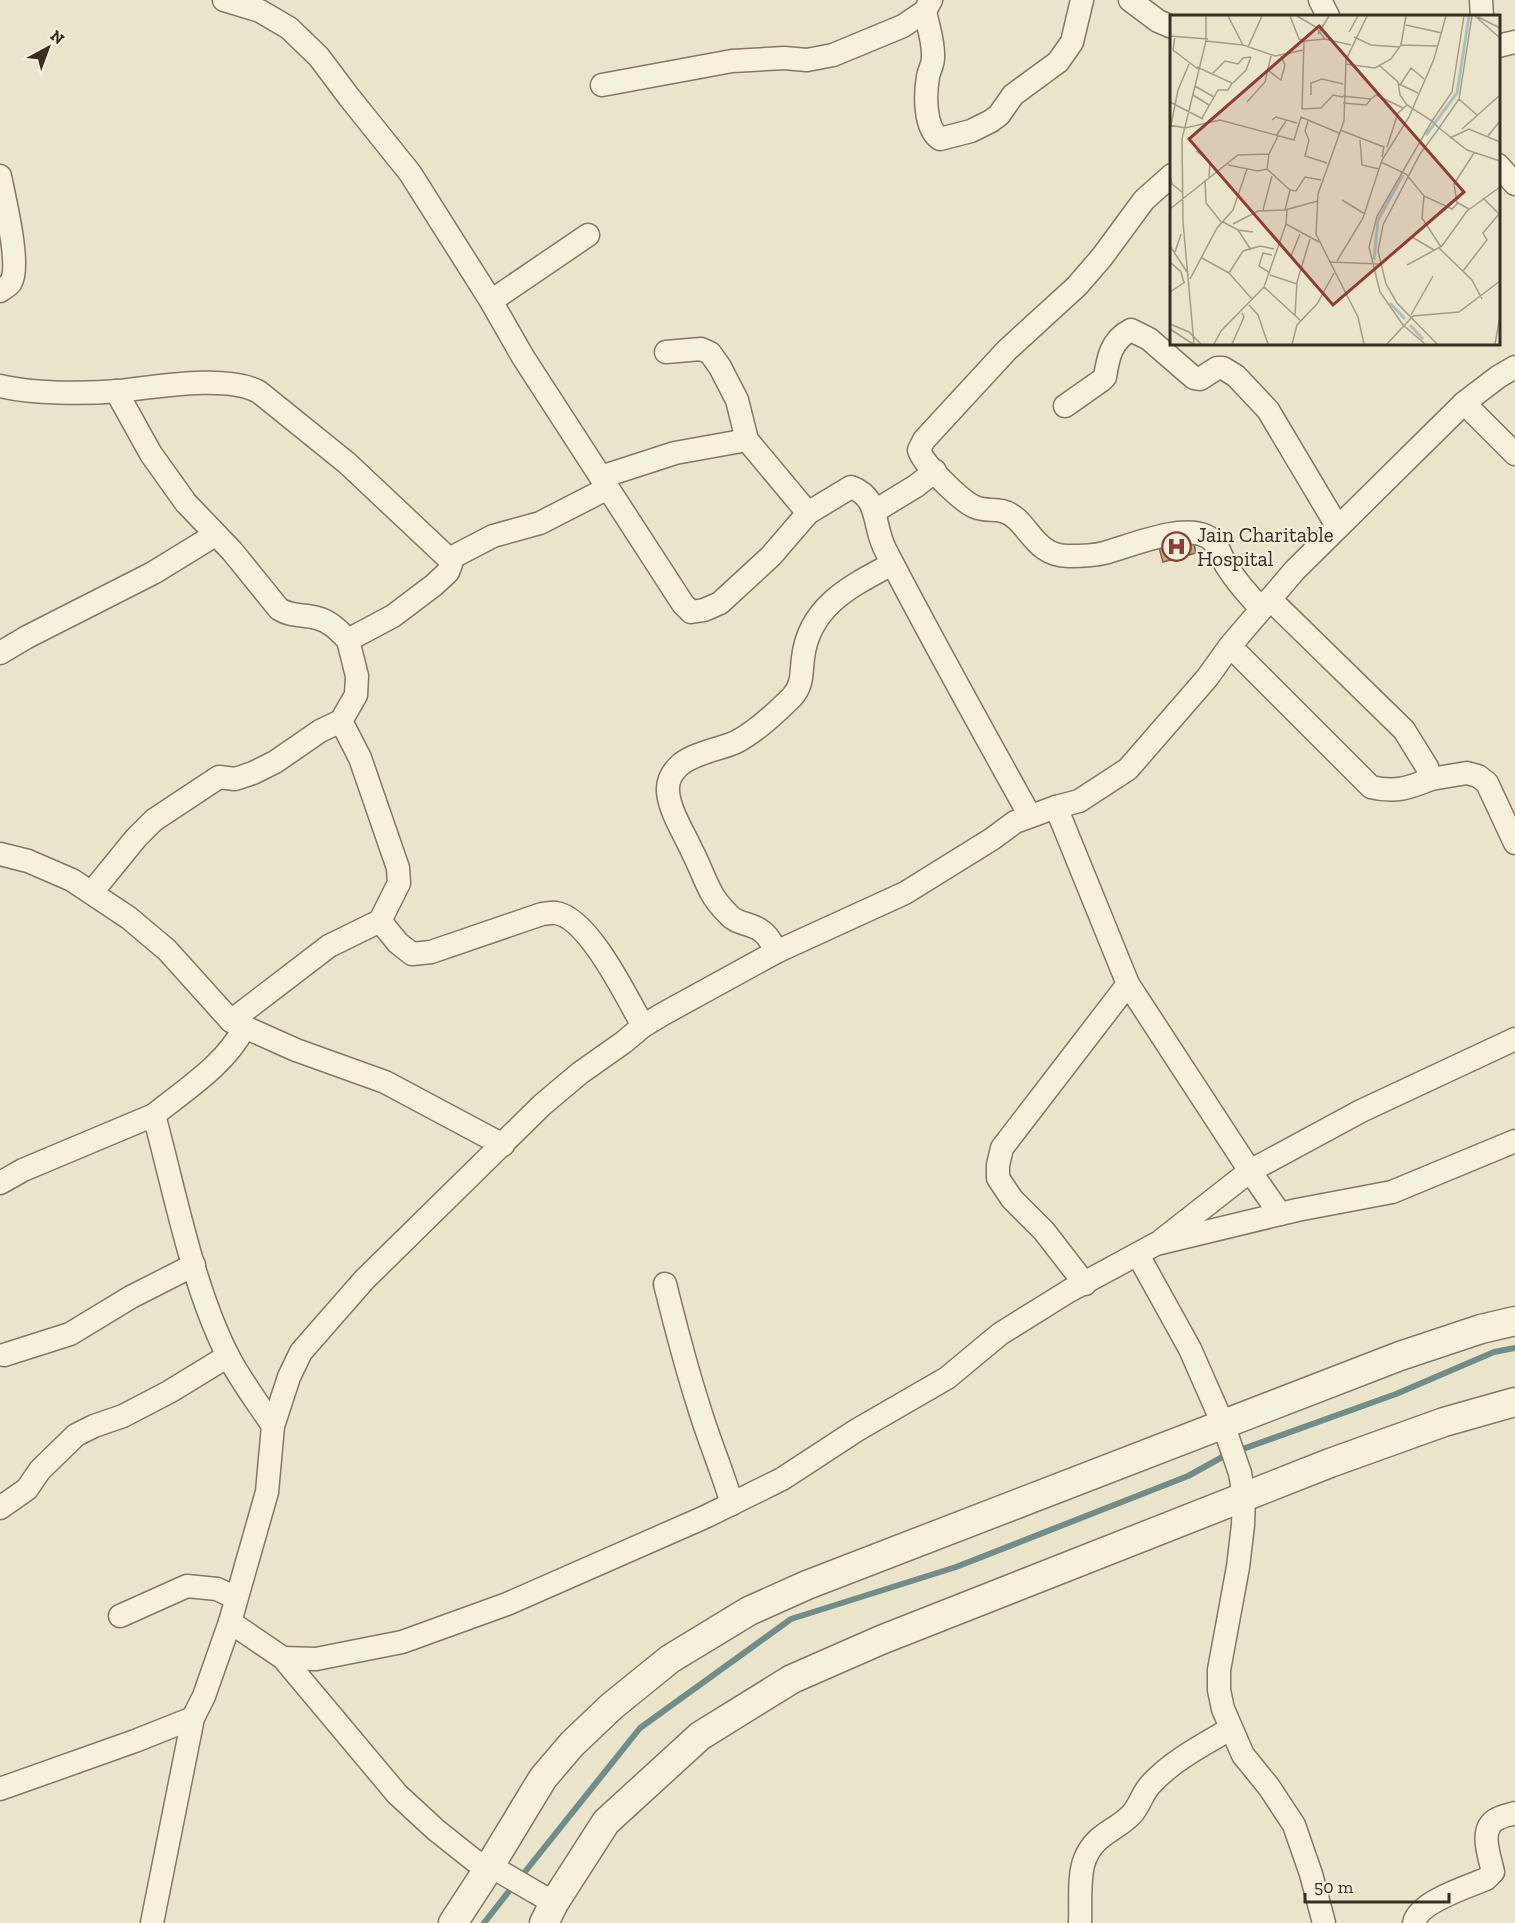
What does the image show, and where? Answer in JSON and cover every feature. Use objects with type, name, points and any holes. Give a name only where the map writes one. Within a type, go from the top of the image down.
[{"type":"street","points":[[224,0],[260,11],[289,28],[319,57],[410,173],[491,301],[523,357],[683,604],[691,612],[704,610],[720,603],[771,556],[808,513],[851,487],[868,497],[875,511],[881,542],[892,564],[1030,816]]},
{"type":"street","points":[[928,6],[933,61],[928,76],[926,95],[930,121],[935,136],[940,140],[971,131],[991,121],[999,115],[1013,95],[1058,62],[1072,42],[1082,0]]},
{"type":"street","points":[[1130,0],[1158,21],[1170,26]]},
{"type":"street","points":[[1320,0],[1328,15]]},
{"type":"street","points":[[1481,0],[1482,15]]},
{"type":"street","points":[[602,85],[732,61],[784,58],[807,60],[833,55],[903,26],[928,6]]},
{"type":"street","points":[[1500,46],[1515,42]]},
{"type":"street","points":[[1500,167],[1515,184]]},
{"type":"street","points":[[0,176],[7,209],[14,275],[10,285],[0,291]]},
{"type":"street","points":[[1170,177],[1144,200],[1077,286],[1007,350],[924,440],[919,450],[921,458],[953,491],[974,507],[1011,514],[1042,548],[1053,554],[1064,556],[1101,554],[1168,534],[1204,534],[1216,545],[1247,595],[1265,604],[1404,730],[1431,779]]},
{"type":"street","points":[[491,301],[588,236]]},
{"type":"street","points":[[1065,405],[1105,377],[1108,354],[1124,333],[1131,330],[1149,339],[1194,378],[1200,379],[1217,368],[1223,368],[1236,376],[1268,410],[1337,526]]},
{"type":"street","points":[[666,352],[701,349],[710,353],[737,400],[747,440],[808,513]]},
{"type":"street","points":[[152,1923],[193,1718],[204,1696],[230,1622],[267,1492],[273,1426],[289,1377],[301,1352],[364,1280],[557,1092],[643,1026],[776,952],[905,893],[992,839],[1015,822],[1079,801],[1128,769],[1208,678],[1230,646],[1294,570],[1464,403],[1498,376],[1515,367]]},
{"type":"street","points":[[0,386],[47,392],[116,391],[180,384],[238,384],[259,392],[347,463],[449,559],[448,572],[434,585],[393,616],[348,640]]},
{"type":"street","points":[[92,892],[136,838],[154,820],[219,777],[235,779],[253,773],[275,762],[320,731],[341,721],[356,695],[357,676],[348,640],[331,624],[317,618],[288,615],[279,609],[232,551],[186,503],[151,454],[116,391]]},
{"type":"street","points":[[1464,403],[1515,453]]},
{"type":"street","points":[[449,559],[493,536],[540,523],[605,483],[675,453],[747,440]]},
{"type":"street","points":[[875,511],[916,486],[935,471]]},
{"type":"street","points":[[0,653],[153,573],[215,535]]},
{"type":"street","points":[[776,952],[769,939],[759,929],[729,916],[712,894],[678,822],[668,793],[670,778],[674,770],[684,762],[749,735],[794,695],[803,675],[803,658],[810,630],[821,612],[843,592],[892,564]]},
{"type":"street","points":[[1230,646],[1371,787],[1388,791],[1410,788],[1431,779],[1467,774],[1478,776],[1487,783],[1515,843]]},
{"type":"street","points":[[0,1183],[23,1170],[154,1115],[214,1067],[235,1046],[237,1024],[329,946],[380,921],[399,882],[398,868],[360,758],[341,721]]},
{"type":"street","points":[[1056,807],[1128,984],[1280,1214]]},
{"type":"street","points":[[0,854],[51,870],[92,892],[151,935],[237,1024],[296,1050],[385,1082],[503,1145]]},
{"type":"street","points":[[380,921],[398,944],[412,954],[431,952],[542,914],[556,913],[584,931],[602,954],[643,1026]]},
{"type":"street","points":[[1084,1284],[1044,1231],[1012,1199],[998,1178],[998,1166],[1002,1148],[1128,984]]},
{"type":"street","points":[[283,1659],[316,1659],[402,1642],[507,1604],[732,1504],[782,1479],[857,1430],[947,1378],[1000,1334],[1069,1291],[1147,1249],[1250,1171],[1361,1111],[1515,1039]]},
{"type":"street","points":[[154,1115],[194,1265],[228,1356],[273,1426]]},
{"type":"street","points":[[1147,1249],[1280,1214],[1392,1192],[1515,1141]]},
{"type":"street","points":[[1147,1249],[1227,1436],[1242,1484],[1244,1525],[1219,1670],[1219,1690],[1230,1729],[1243,1755],[1269,1787],[1294,1825],[1311,1874],[1324,1923]]},
{"type":"street","points":[[4,1355],[70,1334],[131,1297],[194,1265]]},
{"type":"street","points":[[665,1284],[682,1353],[732,1504]]},
{"type":"street","points":[[453,1923],[488,1872],[543,1778],[572,1744],[612,1706],[670,1659],[749,1611],[807,1585],[1227,1436],[1400,1356],[1481,1329],[1515,1321]]},
{"type":"street","points":[[0,1508],[27,1489],[40,1470],[76,1435],[123,1416],[169,1392],[228,1356]]},
{"type":"street","points":[[230,1622],[283,1659],[398,1794],[436,1830],[488,1872],[541,1907],[606,1822],[700,1736],[792,1679],[1242,1484],[1330,1463],[1444,1422],[1515,1402]]},
{"type":"street","points":[[120,1616],[187,1586],[217,1589],[236,1599]]},
{"type":"street","points":[[0,1789],[193,1718]]},
{"type":"street","points":[[1080,1923],[1080,1873],[1085,1858],[1097,1838],[1129,1817],[1140,1805],[1146,1789],[1176,1762],[1230,1729]]},
{"type":"street","points":[[1414,1923],[1416,1916],[1425,1906],[1486,1879],[1493,1872],[1487,1843],[1488,1828],[1495,1819],[1515,1813]]},
{"type":"building","points":[[1192,535],[1196,553],[1163,562],[1158,544]]},
{"type":"waterway","points":[[520,1878],[640,1728],[791,1619],[956,1567],[1188,1476],[1226,1455],[1396,1394],[1494,1352],[1515,1348]]},
{"type":"waterway","points":[[484,1923],[513,1886]]},
{"type":"place","name":"Jain Charitable Hospital","points":[[1176,547]]}]
